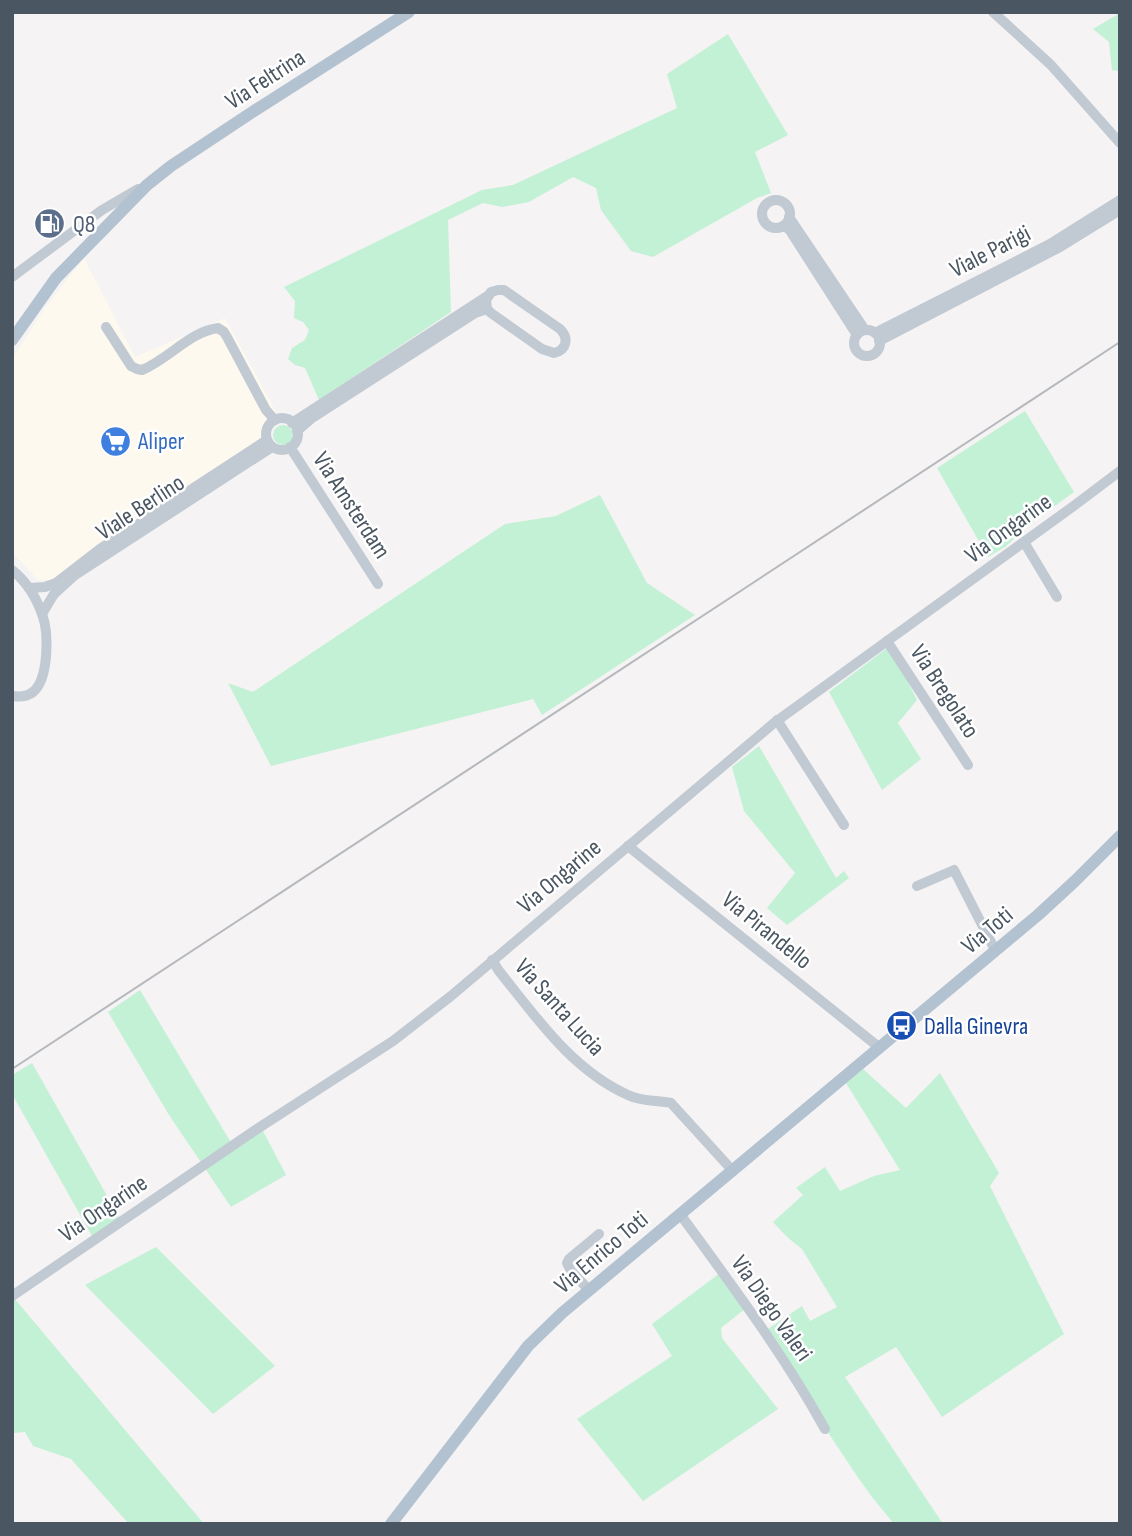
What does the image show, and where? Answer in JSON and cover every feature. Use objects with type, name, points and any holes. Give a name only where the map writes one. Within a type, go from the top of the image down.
[{"type":"main road","name":"Via Feltrina","points":[[13,341],[56,278],[146,185],[243,118],[409,12]]},
{"type":"main road","name":"Via Toti","points":[[878,1049],[1066,890],[1120,836]]},
{"type":"main road","name":"Via Enrico Toti","points":[[391,1524],[528,1346],[589,1290],[878,1049]]},
{"type":"street","points":[[993,12],[1051,65],[1120,143]]},
{"type":"street","name":"Via Feltrina","points":[[12,276],[96,215],[146,185]]},
{"type":"street","name":"Viale Parigi","points":[[869,335],[1050,244],[1120,201]]},
{"type":"street","name":"Viale Parigi","points":[[869,335],[1060,247],[1120,210]]},
{"type":"street","points":[[786,221],[789,229],[869,335]]},
{"type":"street","points":[[295,427],[491,292],[504,290],[560,329],[565,334],[565,346],[554,353],[542,349],[487,309],[486,300],[489,295]]},
{"type":"street","points":[[295,427],[475,313],[487,309]]},
{"type":"street","points":[[106,327],[131,366],[142,370],[193,338],[218,328],[227,337],[275,420]]},
{"type":"street","points":[[284,419],[295,427],[296,440],[290,447],[281,450],[270,443],[266,433],[275,420],[284,419]]},
{"type":"street","name":"Viale Berlino","points":[[29,588],[56,583],[100,549],[270,443]]},
{"type":"street","name":"Viale Berlino","points":[[43,614],[54,594],[75,575],[270,443]]},
{"type":"street","name":"Via Amsterdam","points":[[290,447],[378,584]]},
{"type":"street","name":"Via Ongarine","points":[[12,1296],[257,1129],[393,1041],[451,996],[777,720],[1120,471]]},
{"type":"street","points":[[1024,542],[1057,597]]},
{"type":"street","points":[[12,570],[22,578],[43,614],[47,645],[40,683],[32,693],[22,697],[12,696]]},
{"type":"street","name":"Via Bregolato","points":[[887,641],[968,765]]},
{"type":"street","points":[[777,720],[844,825]]},
{"type":"street","name":"Via Pirandello","points":[[628,845],[878,1049]]},
{"type":"street","points":[[917,886],[954,870],[995,950]]},
{"type":"street","name":"Via Santa Lucia","points":[[492,960],[549,1033],[584,1068],[629,1096],[671,1103],[732,1170]]},
{"type":"street","name":"Via Diego Valeri","points":[[680,1214],[797,1380],[825,1429]]},
{"type":"street","points":[[589,1290],[567,1263],[599,1234]]},
{"type":"shaded area","points":[[84,258],[135,357],[225,318],[277,414],[265,423],[261,438],[52,580],[38,580],[12,552],[12,359],[44,309]]},
{"type":"green space","points":[[1120,13],[1120,71],[1112,70],[1109,42],[1093,29]]},
{"type":"green space","points":[[728,34],[788,135],[755,152],[771,193],[757,198],[653,257],[631,251],[601,210],[596,188],[573,177],[529,202],[502,207],[483,203],[448,220],[451,312],[319,400],[305,368],[288,359],[292,348],[305,340],[309,330],[303,322],[294,318],[295,301],[284,287],[482,190],[513,185],[677,108],[667,74]]},
{"type":"green space","points":[[1025,411],[1074,492],[1029,525],[1005,547],[988,557],[937,468]]},
{"type":"green space","points":[[279,425],[287,425],[293,435],[287,445],[279,445],[273,439],[273,431]]},
{"type":"green space","points":[[600,495],[647,583],[695,615],[542,715],[533,699],[271,766],[228,683],[253,692],[505,524],[556,516]]},
{"type":"green space","points":[[890,646],[917,700],[898,723],[921,759],[882,790],[829,692]]},
{"type":"green space","points":[[759,746],[836,878],[844,871],[849,878],[787,925],[767,908],[795,873],[744,811],[732,767]]},
{"type":"green space","points":[[140,990],[233,1146],[262,1129],[286,1175],[231,1207],[169,1115],[108,1012]]},
{"type":"green space","points":[[32,1063],[123,1224],[96,1243],[12,1094],[12,1075]]},
{"type":"green space","points":[[863,1069],[906,1108],[940,1073],[999,1173],[990,1186],[1064,1334],[942,1417],[896,1347],[845,1377],[943,1524],[894,1524],[857,1476],[762,1333],[802,1306],[810,1321],[837,1307],[802,1249],[773,1222],[803,1195],[796,1188],[825,1167],[840,1191],[874,1176],[900,1170],[846,1083]]},
{"type":"green space","points":[[156,1247],[275,1366],[213,1414],[85,1285]]},
{"type":"green space","points":[[720,1273],[745,1309],[721,1328],[722,1338],[778,1409],[643,1501],[577,1419],[672,1356],[652,1324]]},
{"type":"green space","points":[[14,1298],[204,1524],[129,1524],[71,1459],[33,1446],[25,1432],[13,1433],[12,1437]]},
{"type":"railway","points":[[12,1069],[1120,342]]},
{"type":"place","name":"Q8","points":[[50,224]]},
{"type":"place","name":"Aliper","points":[[115,441]]},
{"type":"place","name":"Dalla Ginevra","points":[[901,1026]]}]
